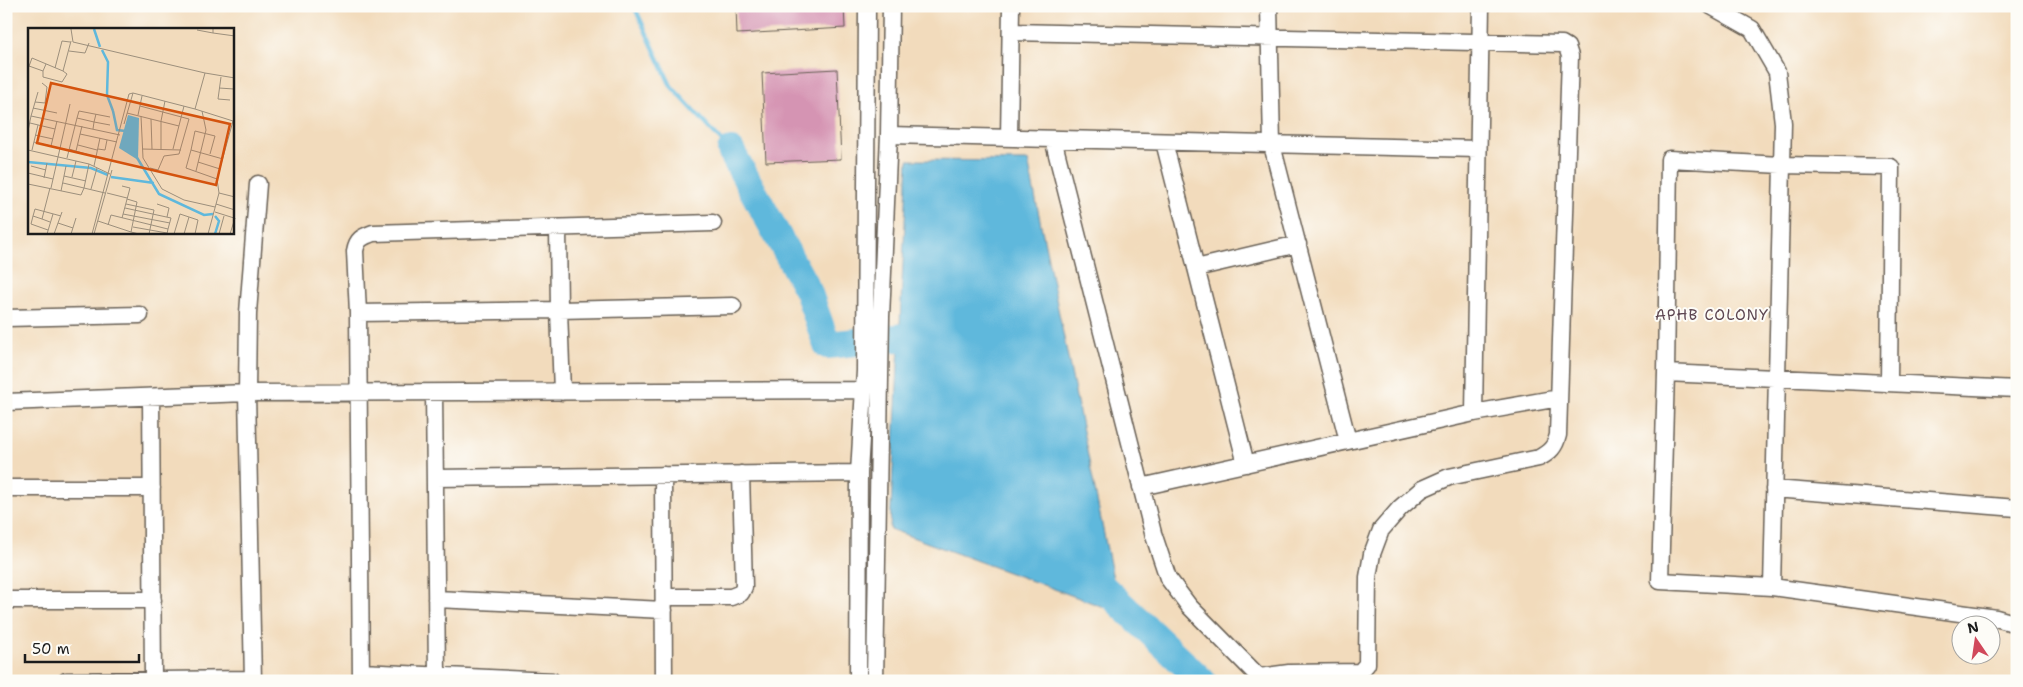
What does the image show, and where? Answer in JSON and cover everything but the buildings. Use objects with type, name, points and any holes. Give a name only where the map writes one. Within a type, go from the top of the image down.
[{"type":"street","points":[[858,681],[859,473],[864,390],[867,6]]},
{"type":"street","points":[[875,681],[880,317],[888,135],[891,6]]},
{"type":"street","points":[[1009,138],[1011,6]]},
{"type":"street","points":[[1269,6],[1272,145],[1348,441]]},
{"type":"street","points":[[1474,413],[1481,6]]},
{"type":"street","points":[[1711,6],[1752,28],[1777,72],[1784,123],[1772,587]]},
{"type":"street","points":[[1011,32],[1562,44],[1567,47],[1570,56],[1558,435],[1555,445],[1549,453],[1539,458],[1449,477],[1422,489],[1400,508],[1381,530],[1372,554],[1368,578],[1367,664],[1360,672],[1289,673],[1261,679],[1189,606],[1168,578],[1153,533],[1053,139]]},
{"type":"street","points":[[888,135],[1478,150]]},
{"type":"street","points":[[1164,142],[1246,464]]},
{"type":"street","points":[[1888,383],[1891,167],[1782,165],[1669,159],[1666,374],[1660,581],[1772,587],[1996,618],[2017,624]]},
{"type":"street","points":[[66,681],[154,679],[253,680],[247,393],[248,313],[258,184]]},
{"type":"street","points":[[552,681],[437,675],[361,676],[358,313],[355,250],[357,242],[363,236],[373,233],[713,224]]},
{"type":"street","points":[[558,228],[562,392]]},
{"type":"street","points":[[1196,268],[1298,244]]},
{"type":"street","points":[[358,313],[734,306]]},
{"type":"street","points":[[6,318],[140,315]]},
{"type":"street","points":[[1666,374],[2017,389]]},
{"type":"street","points":[[6,402],[247,393],[864,390]]},
{"type":"street","points":[[434,393],[437,675]]},
{"type":"street","points":[[151,397],[154,679]]},
{"type":"street","points":[[1141,487],[1474,413],[1559,398]]},
{"type":"street","points":[[435,478],[859,473]]},
{"type":"street","points":[[436,599],[664,603],[731,596],[742,593],[744,587],[741,474]]},
{"type":"street","points":[[663,475],[664,681]]},
{"type":"street","points":[[6,488],[152,488]]},
{"type":"street","points":[[1774,490],[2017,508]]},
{"type":"street","points":[[6,600],[153,600]]},
{"type":"water","points":[[908,160],[1028,161],[1120,613],[890,529]]},
{"type":"waterway","points":[[634,6],[671,86],[731,151]]},
{"type":"waterway","points":[[731,151],[808,291],[827,345],[937,334]]},
{"type":"waterway","points":[[1090,575],[1202,681]]},
{"type":"district","name":"APHB COLONY","points":[[1712,315]]}]
